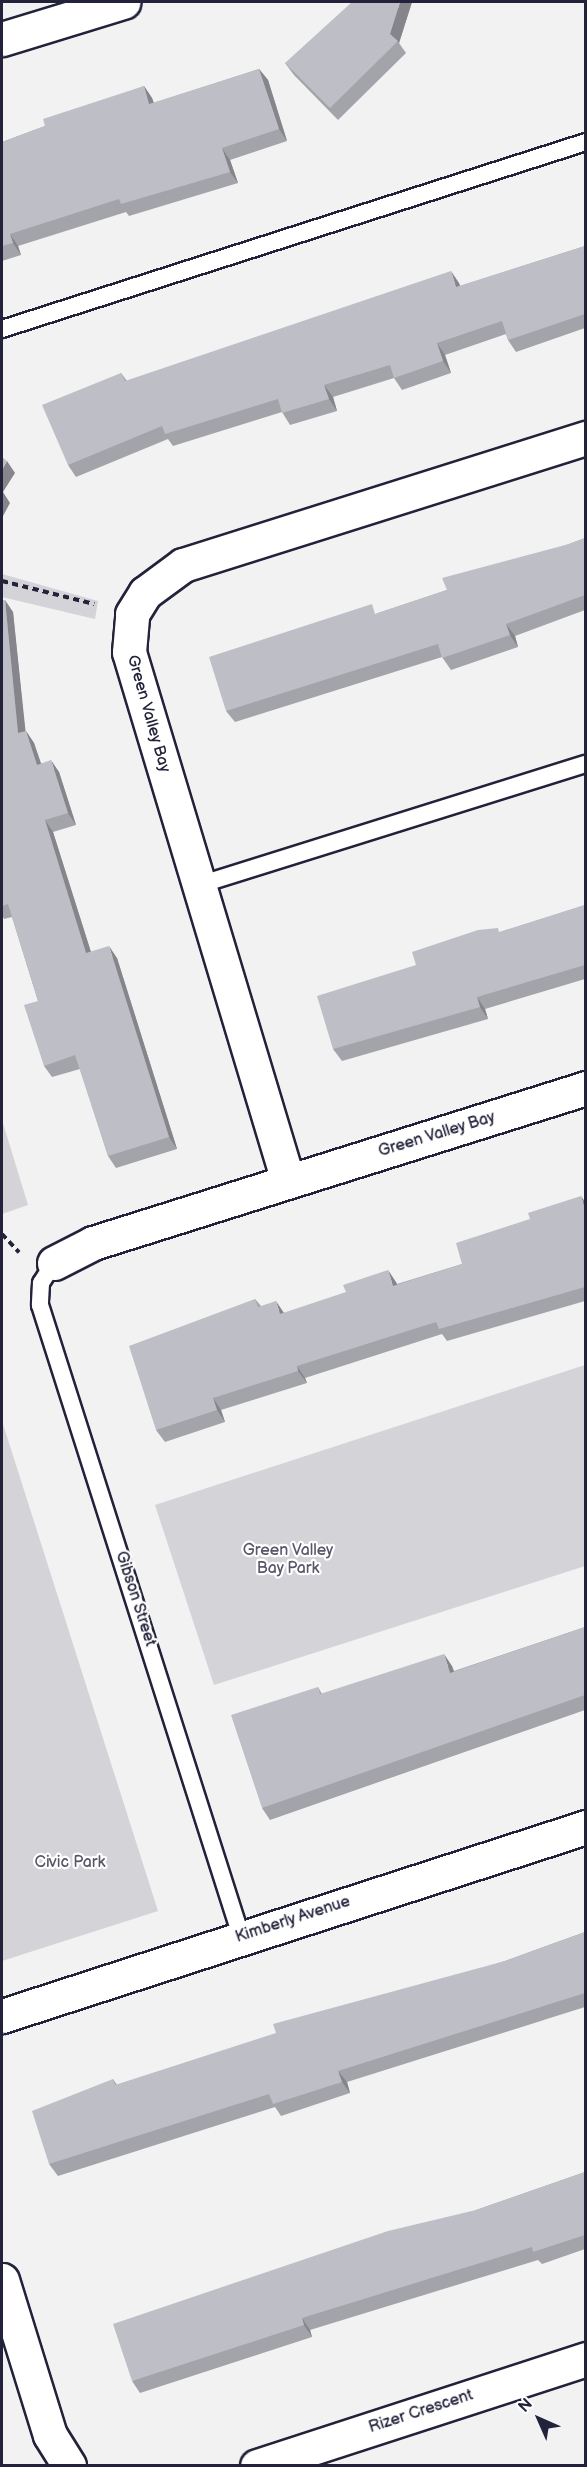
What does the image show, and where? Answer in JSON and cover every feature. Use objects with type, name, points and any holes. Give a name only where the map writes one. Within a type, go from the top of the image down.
[{"type":"street","points":[[2,39],[123,2]]},
{"type":"street","points":[[132,614],[145,593],[183,565],[585,438]]},
{"type":"street","name":"Green Valley Bay","points":[[132,614],[129,652],[288,1181]]},
{"type":"street","name":"Green Valley Bay","points":[[54,1263],[93,1243],[585,1088]]},
{"type":"street","name":"Kimberly Avenue","points":[[2,2016],[241,1936],[585,1827]]},
{"type":"street","points":[[2,2280],[50,2435],[69,2466]]},
{"type":"street","name":"Rizer Crescent","points":[[257,2466],[585,2359]]},
{"type":"lane","points":[[2,329],[585,142]]},
{"type":"lane","points":[[199,885],[585,764]]},
{"type":"lane","name":"Gibson Street","points":[[54,1263],[41,1283],[40,1305],[241,1936]]},
{"type":"path","points":[[2,581],[132,614]]},
{"type":"green space","points":[[2,574],[98,601],[95,619],[2,597]]},
{"type":"green space","points":[[2,1120],[28,1205],[2,1214]]},
{"type":"green space","name":"Green Valley Bay Park","points":[[585,1365],[585,1566],[214,1685],[155,1505]]},
{"type":"green space","name":"Civic Park","points":[[2,1421],[158,1911],[2,1961]]},
{"type":"building","points":[[352,2],[400,2],[390,34],[398,41],[330,108],[285,63]]},
{"type":"building","points":[[259,69],[279,129],[222,148],[230,172],[121,204],[119,199],[10,234],[13,243],[2,246],[2,142],[45,126],[43,119],[144,86],[149,104]]},
{"type":"building","points":[[585,246],[585,314],[508,340],[502,321],[437,343],[443,361],[394,378],[390,365],[324,385],[329,399],[282,413],[278,399],[165,434],[162,426],[68,465],[42,405],[121,373],[125,381],[451,271],[456,287]]},
{"type":"building","points":[[2,457],[7,461],[2,470]]},
{"type":"building","points":[[585,538],[585,595],[506,624],[510,635],[442,658],[438,644],[226,711],[209,657],[372,604],[375,614],[447,590],[442,578]]},
{"type":"building","points":[[2,600],[5,600],[18,733],[26,731],[37,765],[51,760],[68,813],[45,820],[86,953],[109,946],[169,1137],[108,1156],[75,1055],[44,1066],[24,1005],[38,1001],[8,904],[2,906]]},
{"type":"building","points":[[585,905],[585,965],[477,997],[480,1007],[333,1049],[317,996],[416,965],[412,952],[478,930],[498,928],[499,932]]},
{"type":"building","points":[[581,1196],[585,1209],[585,1287],[439,1329],[436,1322],[297,1366],[298,1371],[213,1398],[217,1410],[156,1430],[129,1346],[255,1299],[258,1307],[276,1301],[280,1314],[346,1292],[343,1285],[388,1270],[393,1286],[462,1264],[456,1243],[530,1219],[528,1213]]},
{"type":"building","points":[[585,1627],[585,1695],[262,1808],[231,1715],[318,1687],[320,1694],[444,1654],[450,1673]]},
{"type":"building","points":[[585,1932],[585,1993],[338,2071],[342,2082],[273,2104],[269,2094],[49,2164],[32,2111],[113,2079],[115,2085],[276,2033],[273,2024],[505,1961]]},
{"type":"building","points":[[585,2172],[585,2235],[533,2252],[532,2247],[302,2318],[304,2325],[132,2381],[113,2324],[388,2231],[476,2210]]}]
